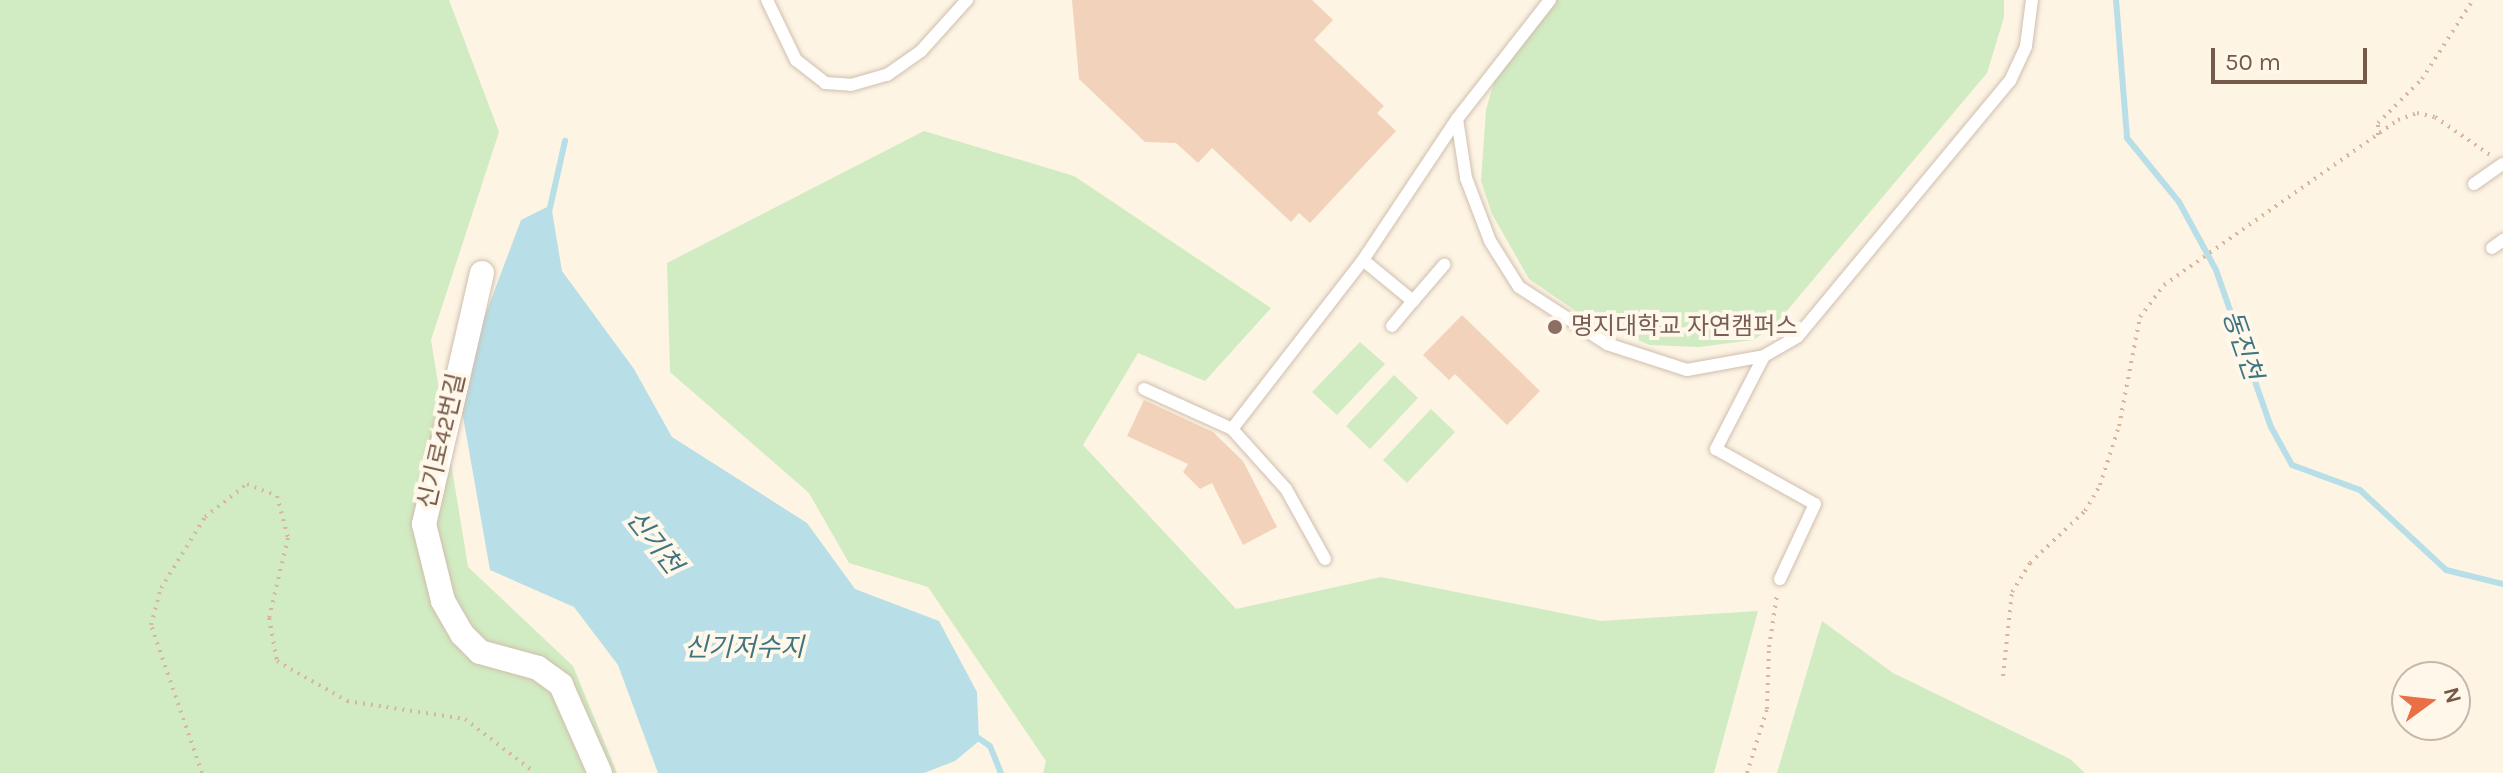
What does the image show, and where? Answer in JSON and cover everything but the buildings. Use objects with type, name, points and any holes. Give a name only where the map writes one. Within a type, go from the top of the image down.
[{"type":"street","name":"신기로42번길","points":[[482,273],[424,524],[443,601],[462,634],[480,652],[538,668],[561,685],[600,773]]},
{"type":"lane","points":[[767,0],[796,60],[825,83],[851,85],[887,75],[921,51],[967,0]]},
{"type":"lane","points":[[1232,429],[1363,260],[1457,119],[1550,0]]},
{"type":"lane","points":[[1457,119],[1471,191],[1490,241],[1519,287],[1595,337],[1654,362],[1687,370],[1764,356],[1798,336],[2010,81],[2026,46],[2032,0]]},
{"type":"lane","points":[[2474,184],[2502,164]]},
{"type":"lane","points":[[2492,248],[2503,240]]},
{"type":"lane","points":[[1363,260],[1413,301]]},
{"type":"lane","points":[[1392,326],[1444,265]]},
{"type":"lane","points":[[1764,356],[1716,449],[1815,504],[1780,579]]},
{"type":"lane","points":[[1144,389],[1232,429],[1286,489],[1325,559]]},
{"type":"path","points":[[2378,135],[2378,123],[2422,79],[2473,0]]},
{"type":"path","points":[[2003,676],[2012,592],[2030,563],[2085,511],[2100,485],[2119,426],[2140,317],[2164,285],[2378,135],[2417,113],[2435,117],[2502,164]]},
{"type":"path","points":[[202,773],[151,625],[161,588],[205,517],[247,484],[277,496],[288,538],[269,618],[277,661],[347,701],[465,719],[535,773]]},
{"type":"path","points":[[1747,773],[1767,709],[1769,647],[1780,579]]},
{"type":"green space","points":[[0,0],[449,0],[499,132],[431,340],[468,567],[573,666],[617,773],[0,773]]},
{"type":"green space","points":[[1557,0],[2004,0],[2004,17],[1987,73],[1774,326],[1753,340],[1699,347],[1650,345],[1589,320],[1529,279],[1492,214],[1481,181],[1486,110],[1497,72]]},
{"type":"green space","points":[[924,131],[1074,176],[1271,308],[1205,381],[1138,353],[1083,445],[1236,609],[1381,577],[1601,621],[1758,611],[1714,773],[1043,773],[1046,761],[928,587],[849,563],[809,493],[670,372],[667,263]]},
{"type":"green space","points":[[1360,342],[1385,364],[1337,415],[1312,392]]},
{"type":"green space","points":[[1394,375],[1418,398],[1370,449],[1346,426]]},
{"type":"green space","points":[[1431,409],[1455,432],[1407,483],[1383,460]]},
{"type":"green space","points":[[1822,621],[1893,673],[2070,759],[2085,773],[1777,773]]},
{"type":"water","name":"신기저수지","points":[[551,205],[562,271],[634,369],[672,437],[807,523],[855,589],[939,621],[977,692],[979,741],[955,761],[924,773],[658,773],[618,665],[574,607],[490,570],[458,388],[521,220]]},
{"type":"waterway","name":"동진천","points":[[2116,0],[2127,138],[2179,202],[2216,270],[2271,427],[2292,465],[2360,490],[2446,570],[2503,584]]},
{"type":"waterway","name":"신기천","points":[[549,212],[565,141]]},
{"type":"waterway","name":"신기천","points":[[974,735],[990,746],[1001,773]]},
{"type":"place","name":"명지대학교 자연캠퍼스","points":[[1555,327]]}]
